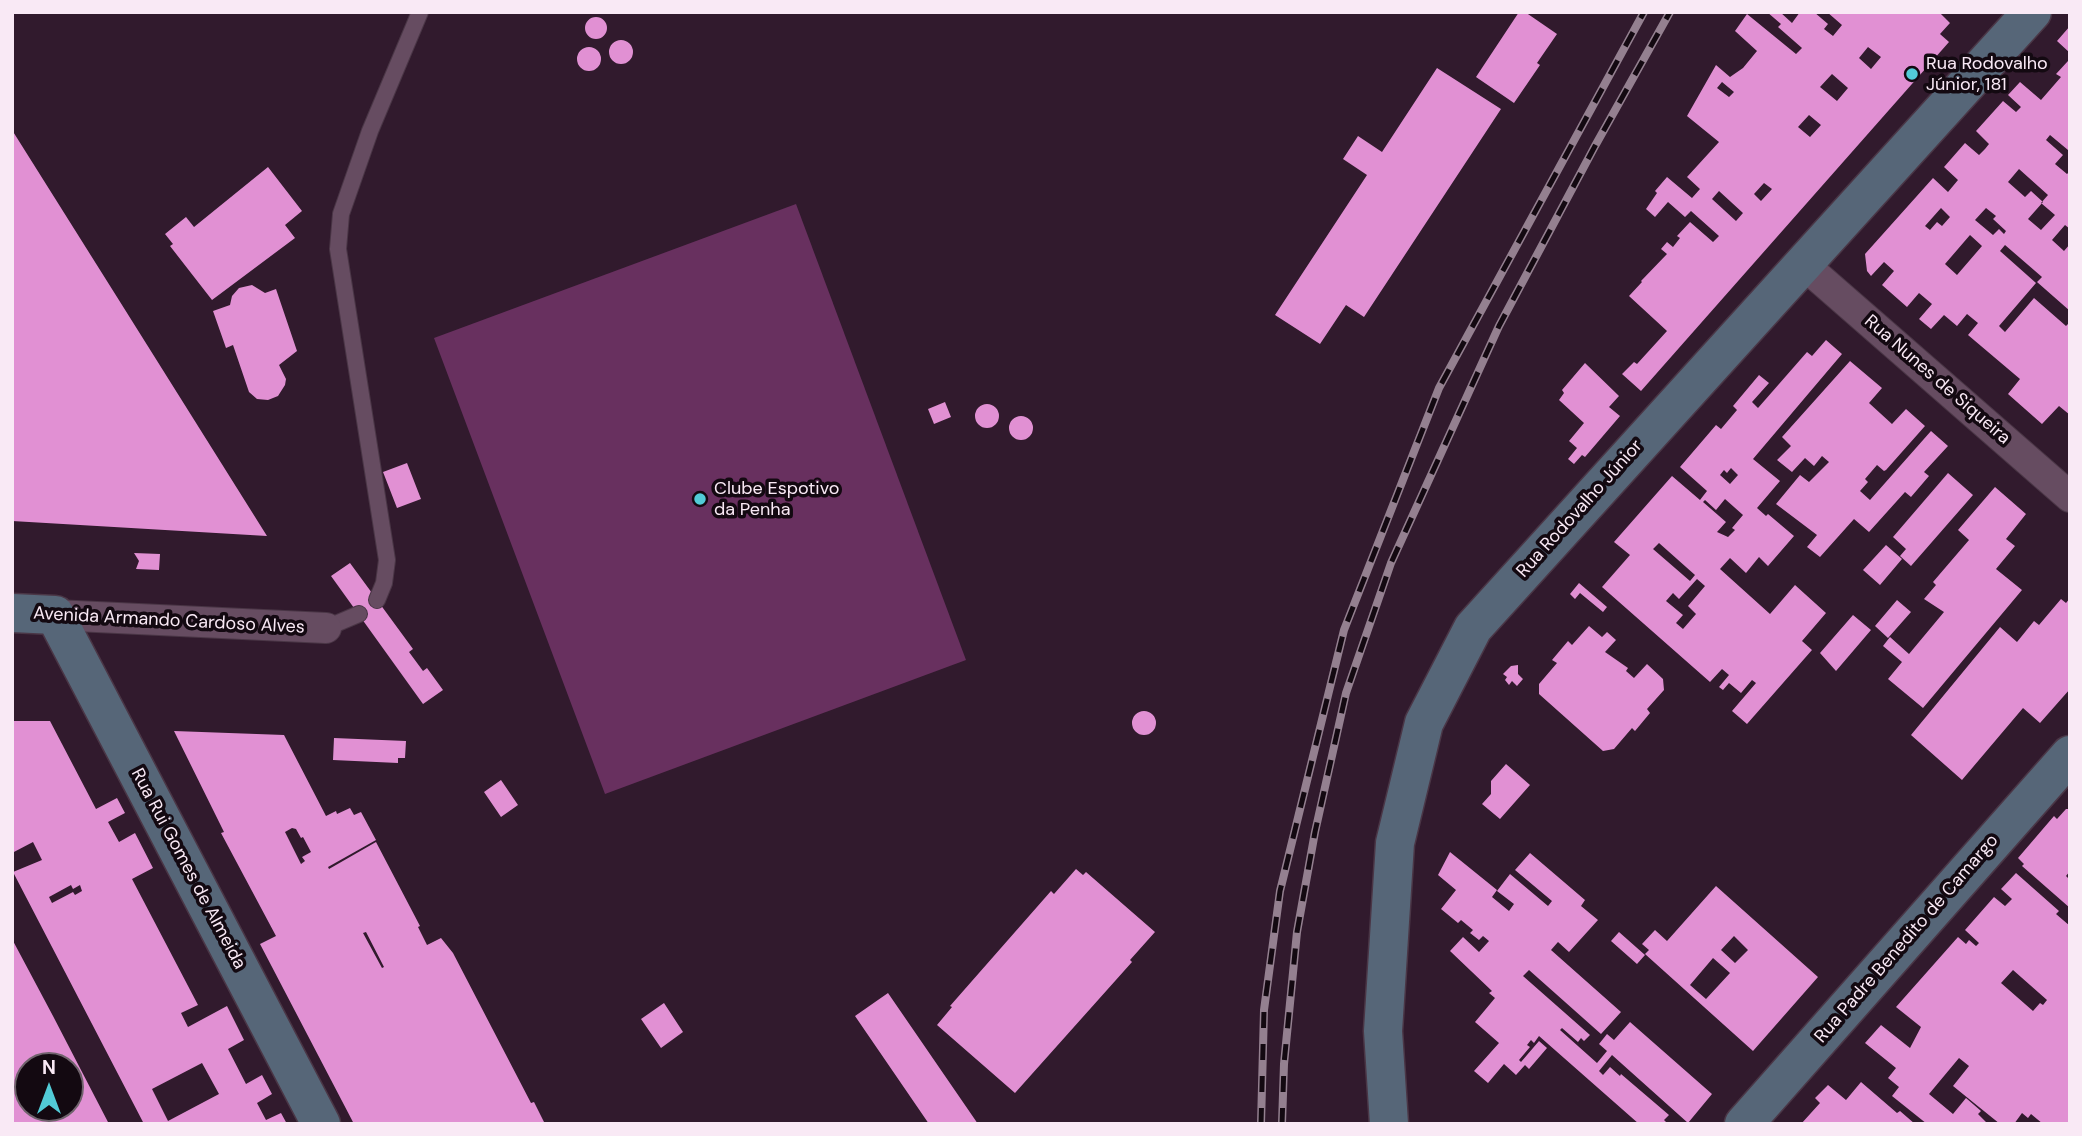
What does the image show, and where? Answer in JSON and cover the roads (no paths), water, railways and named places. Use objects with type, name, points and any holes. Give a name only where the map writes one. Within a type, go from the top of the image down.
[{"type":"main road","name":"Rua Rodovalho Júnior","points":[[1390,1124],[1384,1031],[1395,843],[1424,723],[1473,628],[2032,12]]},
{"type":"main road","name":"Avenida Armando Cardoso Alves","points":[[12,613],[55,615]]},
{"type":"main road","name":"Rua Rui Gomes de Almeida","points":[[55,615],[321,1124]]},
{"type":"main road","name":"Rua Padre Benedito de Camargo","points":[[1744,1124],[2066,767]]},
{"type":"street","name":"Rua Nunes de Siqueira","points":[[1803,264],[2070,497]]},
{"type":"street","name":"Avenida Armando Cardoso Alves","points":[[55,615],[326,628]]},
{"type":"lane","points":[[377,600],[384,583],[387,560],[338,249],[341,214],[370,131],[420,12]]},
{"type":"lane","points":[[326,628],[359,614]]},
{"type":"railway","points":[[1261,1124],[1264,1010],[1280,891],[1344,630],[1439,388],[1644,12]]},
{"type":"railway","points":[[1282,1124],[1284,1064],[1297,932],[1315,832],[1346,693],[1391,563],[1499,326],[1670,12]]},
{"type":"place","name":"Rua Rodovalho Júnior, 181","points":[[1912,74]]},
{"type":"place","name":"Clube Espotivo da Penha","points":[[700,499]]}]
